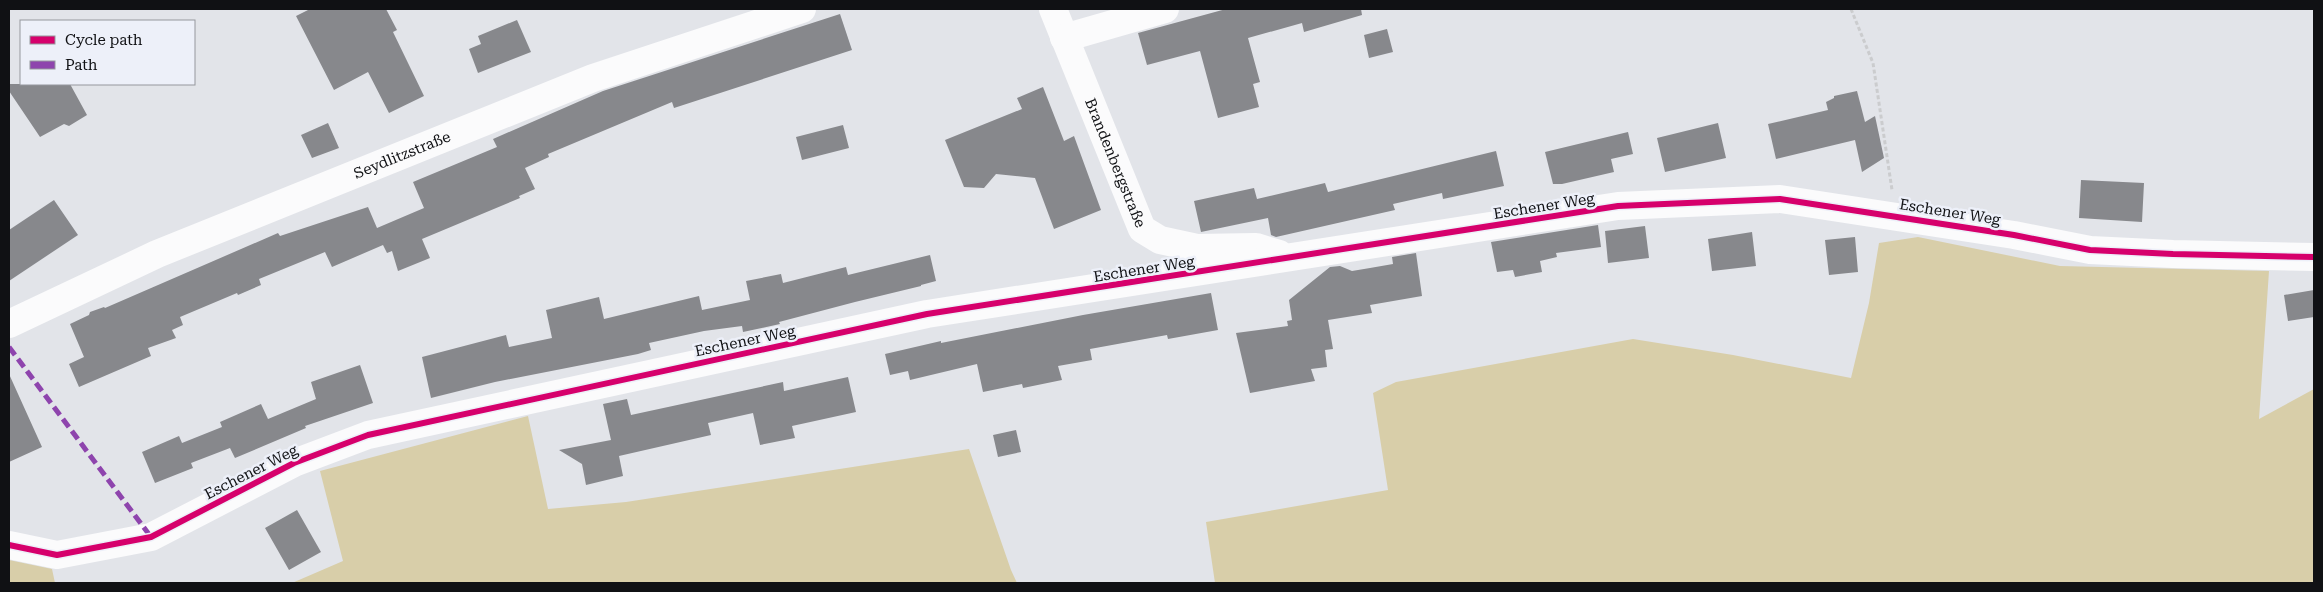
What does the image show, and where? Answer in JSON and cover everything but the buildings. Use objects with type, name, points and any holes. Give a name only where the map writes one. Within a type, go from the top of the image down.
[{"type":"street","name":"Seydlitzstraße","points":[[9,324],[157,254],[593,78],[802,9]]},
{"type":"street","name":"Brandenbergstraße","points":[[1053,9],[1142,229],[1160,240],[1197,248],[1256,247],[1292,258]]},
{"type":"street","points":[[1064,38],[1165,9]]},
{"type":"street","name":"Eschener Weg","points":[[9,544],[57,556],[151,537],[294,463],[368,435],[927,314],[1618,206],[1780,199],[2014,235],[2090,250],[2173,254],[2314,256]]},
{"type":"path","points":[[1851,9],[1873,63],[1896,216]]},
{"type":"shaded area","points":[[1918,237],[2060,266],[2269,271],[2259,419],[2314,389],[2314,583],[1215,583],[1206,522],[1388,490],[1373,393],[1396,382],[1633,339],[1733,355],[1851,378],[1869,303],[1879,243]]},
{"type":"shaded area","points":[[528,416],[548,509],[626,502],[969,449],[1017,583],[292,583],[343,561],[320,471]]},
{"type":"shaded area","points":[[9,560],[52,569],[55,583],[9,583]]},
{"type":"marked path","points":[[9,347],[151,537]]},
{"type":"cycle path","points":[[9,545],[57,555],[151,537],[294,463],[368,435],[927,314],[1618,206],[1780,199],[2014,235],[2090,250],[2314,257]]}]
